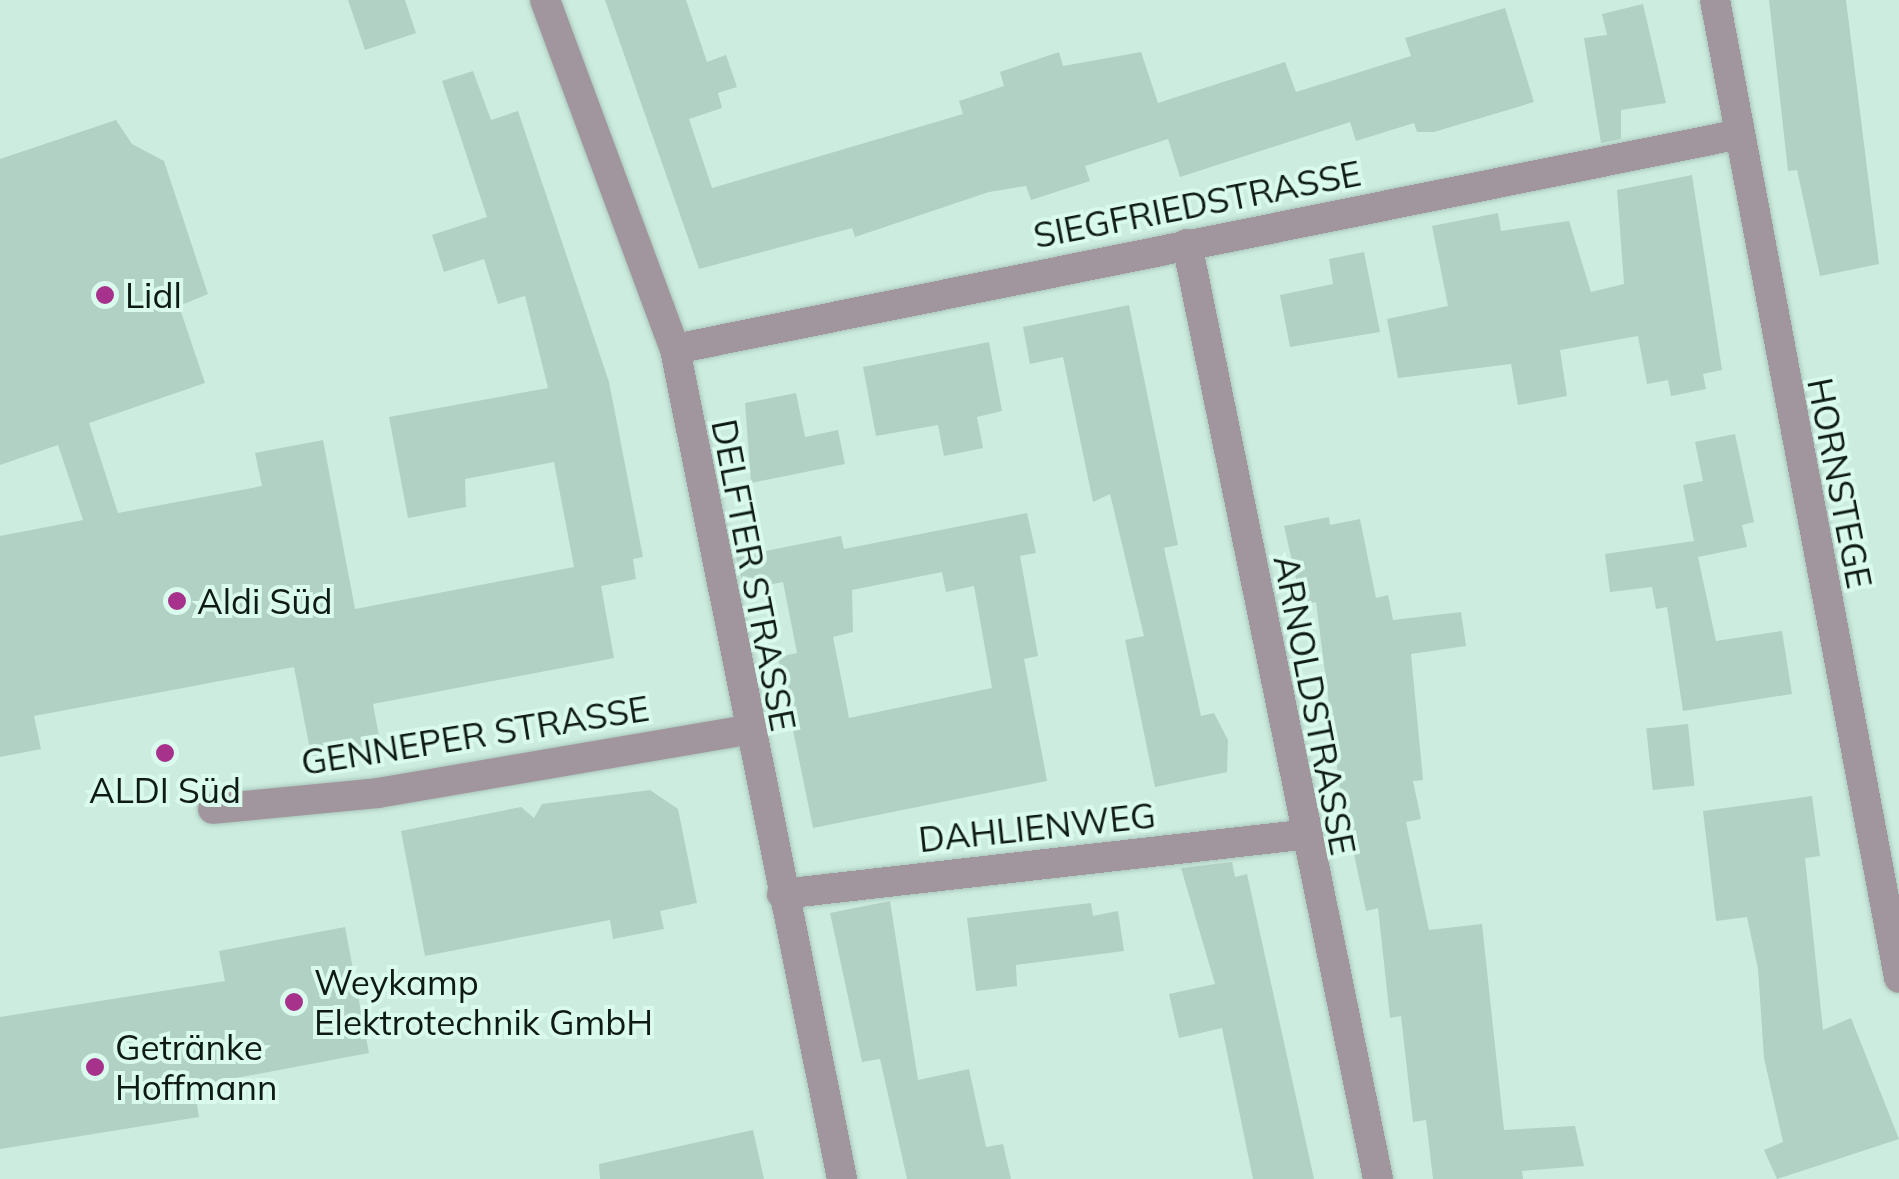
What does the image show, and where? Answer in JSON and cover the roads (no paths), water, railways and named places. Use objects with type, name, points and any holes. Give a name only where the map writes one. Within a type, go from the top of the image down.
[{"type":"street","name":"DELFTER STRASSE","points":[[545,0],[675,349],[747,730],[842,1179]]},
{"type":"street","name":"HORNSTEGE","points":[[1715,0],[1735,135],[1899,978]]},
{"type":"street","name":"SIEGFRIEDSTRASSE","points":[[675,349],[1735,135]]},
{"type":"street","name":"ARNOLDSTRASSE","points":[[1188,244],[1301,836],[1378,1179]]},
{"type":"street","name":"GENNEPER STRASSE","points":[[213,809],[378,793],[747,730]]},
{"type":"street","name":"DAHLIENWEG","points":[[782,894],[1301,836]]},
{"type":"place","name":"Lidl","points":[[105,295]]},
{"type":"place","name":"Aldi Süd","points":[[177,601]]},
{"type":"place","name":"ALDI Süd","points":[[165,753]]},
{"type":"place","name":"Weykamp Elektrotechnik GmbH","points":[[294,1002]]},
{"type":"place","name":"Getränke Hoffmann","points":[[95,1067]]}]
